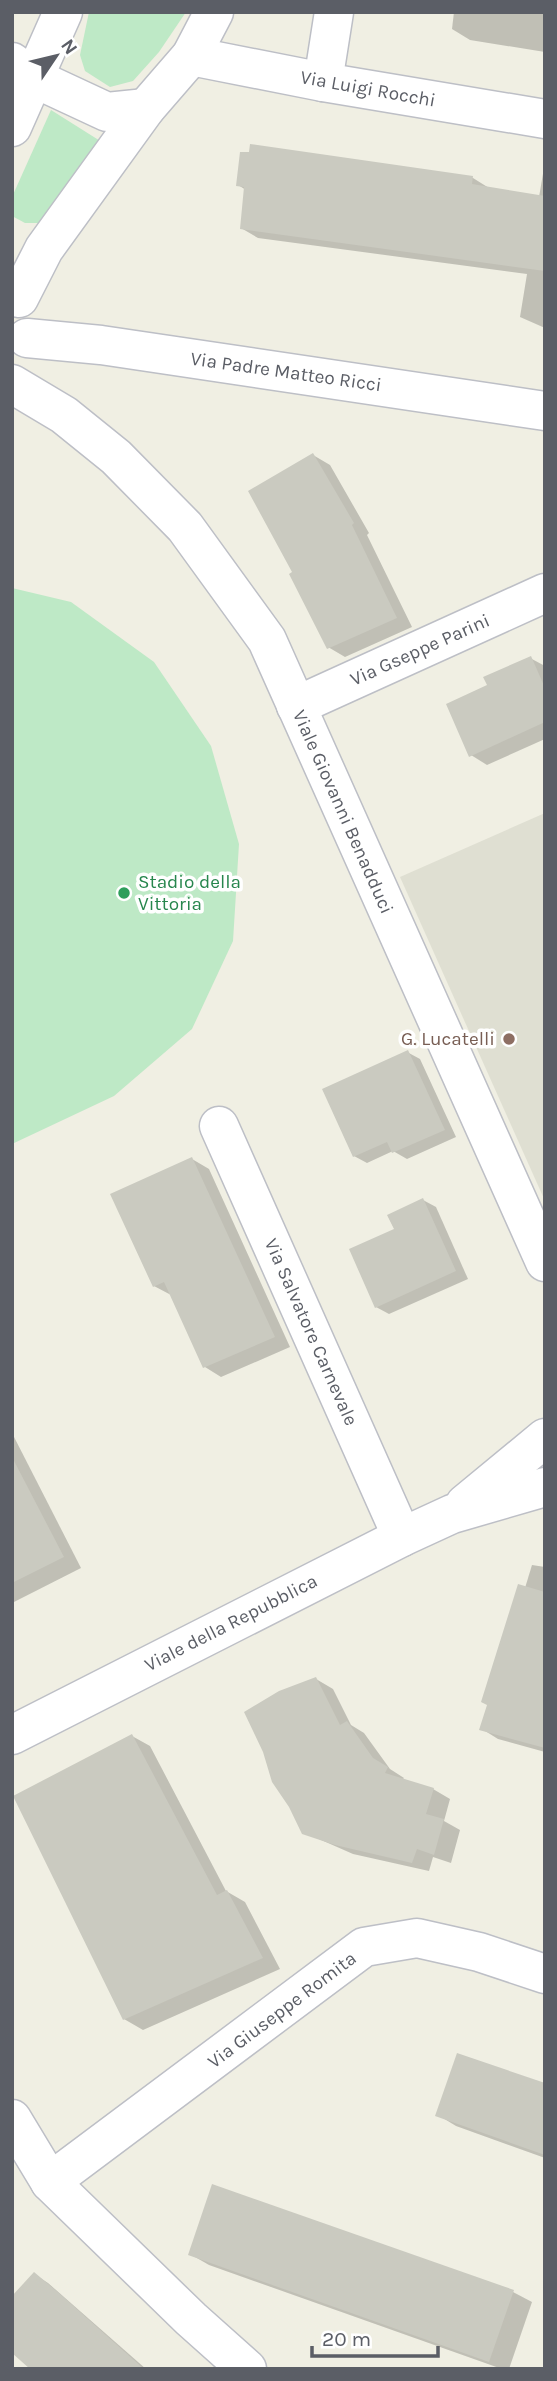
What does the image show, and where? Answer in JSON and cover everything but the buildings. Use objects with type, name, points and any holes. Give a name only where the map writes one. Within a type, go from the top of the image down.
[{"type":"street","points":[[12,127],[23,70],[63,12]]},
{"type":"street","points":[[19,360],[25,310],[16,294],[44,249],[146,107],[191,56],[214,12]]},
{"type":"street","points":[[323,82],[334,12]]},
{"type":"street","name":"Via Luigi Rocchi","points":[[191,56],[323,82],[545,119]]},
{"type":"street","points":[[23,70],[107,112],[146,107]]},
{"type":"street","name":"Via Padre Matteo Ricci","points":[[19,360],[101,345],[545,411]]},
{"type":"street","name":"Viale Giovanni Benadduci","points":[[19,360],[64,415],[116,457],[185,527],[267,640],[545,1262]]},
{"type":"street","name":"Via Gseppe Parini","points":[[296,706],[545,593]]},
{"type":"street","name":"Via Salvatore Carnevale","points":[[219,1126],[402,1537]]},
{"type":"street","name":"Viale della Repubblica","points":[[452,1514],[545,1438]]},
{"type":"street","name":"Viale della Repubblica","points":[[12,1735],[402,1537],[452,1514],[545,1488]]},
{"type":"street","name":"Via Giuseppe Romita","points":[[50,2182],[364,1947],[417,1938],[479,1952],[545,1974]]},
{"type":"street","points":[[12,2119],[50,2182],[232,2364]]},
{"type":"shaded area","name":"G. Lucatelli","points":[[545,813],[545,1201],[400,877]]},
{"type":"green space","points":[[89,12],[186,12],[159,52],[133,81],[110,87],[85,71],[80,55]]},
{"type":"green space","points":[[51,110],[105,144],[42,223],[25,223],[12,216],[12,197]]},
{"type":"green space","name":"Stadio della Vittoria","points":[[12,588],[71,602],[154,662],[211,746],[239,844],[233,941],[192,1029],[114,1096],[12,1144]]},
{"type":"place","name":"Stadio della Vittoria","points":[[124,893]]},
{"type":"place","name":"G. Lucatelli","points":[[509,1039]]}]
